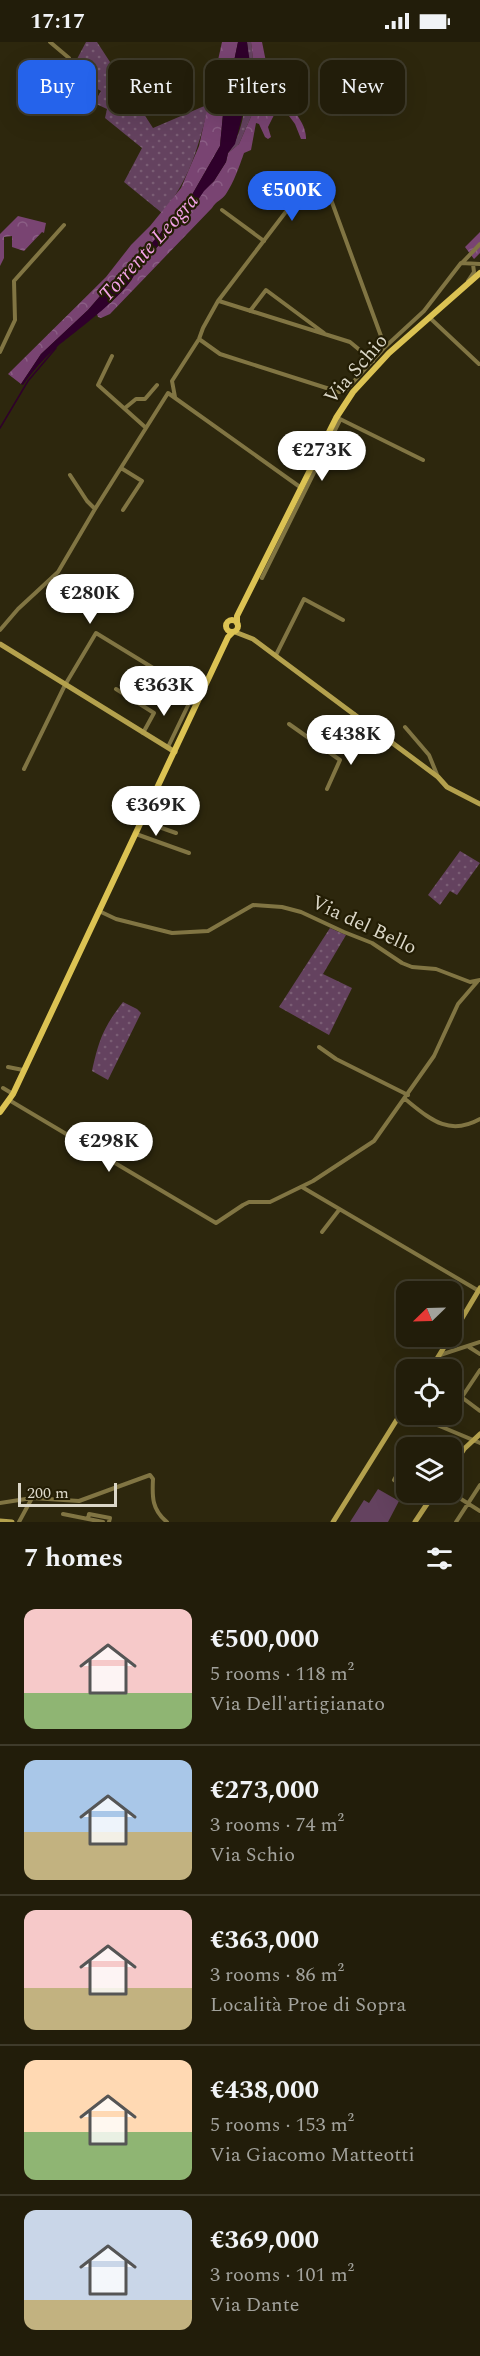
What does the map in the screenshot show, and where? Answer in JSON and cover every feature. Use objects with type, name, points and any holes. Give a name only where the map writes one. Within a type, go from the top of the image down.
[{"type":"main road","name":"Via Schio","points":[[0,1112],[11,1097],[300,487],[353,392],[389,353],[460,290],[478,267]]},
{"type":"main road","points":[[234,628],[276,655],[355,713],[438,777],[447,787],[480,804]]},
{"type":"main road","points":[[0,644],[142,734],[175,752]]},
{"type":"main road","points":[[462,1318],[479,1290]]},
{"type":"main road","points":[[437,1359],[444,1347]]},
{"type":"main road","points":[[333,1522],[396,1421]]},
{"type":"main road","points":[[462,1454],[480,1434]]},
{"type":"main road","points":[[416,1522],[428,1503]]},
{"type":"main road","points":[[0,1521],[12,1522]]},
{"type":"street","points":[[50,42],[69,58]]},
{"type":"street","points":[[176,398],[172,381],[200,339],[203,328],[218,301],[307,184],[319,181],[326,186],[385,346]]},
{"type":"street","points":[[222,210],[264,241]]},
{"type":"street","points":[[0,352],[15,320],[14,281],[64,225]]},
{"type":"street","name":"Via Schio","points":[[200,339],[220,354],[339,392],[348,390],[385,346],[424,311],[461,263],[480,244]]},
{"type":"street","name":"Via Schio","points":[[461,263],[478,267]]},
{"type":"street","points":[[250,311],[266,290],[327,335]]},
{"type":"street","points":[[218,301],[350,342],[372,361]]},
{"type":"street","points":[[429,317],[479,364]]},
{"type":"street","points":[[112,356],[98,385],[145,427]]},
{"type":"street","points":[[125,408],[136,399],[145,399],[157,385]]},
{"type":"street","points":[[0,630],[18,609],[58,572],[168,393],[300,487]]},
{"type":"street","points":[[338,419],[423,460]]},
{"type":"street","name":"Via Schio","points":[[262,578],[338,419]]},
{"type":"street","points":[[121,468],[142,481],[123,510]]},
{"type":"street","points":[[70,475],[95,509]]},
{"type":"street","points":[[276,655],[304,599],[343,620]]},
{"type":"street","points":[[24,769],[65,685],[96,633],[194,693],[167,748]]},
{"type":"street","points":[[116,689],[154,713],[142,734]]},
{"type":"street","points":[[328,751],[355,713]]},
{"type":"street","points":[[289,724],[341,761],[327,789]]},
{"type":"street","points":[[405,727],[429,755],[438,777]]},
{"type":"street","points":[[142,821],[176,833]]},
{"type":"street","points":[[136,834],[189,853]]},
{"type":"street","name":"Via del Bello","points":[[99,911],[116,919],[172,933],[208,931],[253,905],[282,907],[302,912],[344,933],[372,943],[412,967],[436,969],[470,982],[479,981]]},
{"type":"street","points":[[3,1088],[11,1097],[216,1223],[249,1202],[270,1202],[301,1187],[330,1171],[374,1140],[434,1056],[458,1004],[479,981]]},
{"type":"street","points":[[320,1047],[336,1059],[406,1097],[439,1124],[464,1125],[480,1119]]},
{"type":"street","points":[[8,1067],[23,1070]]},
{"type":"street","points":[[301,1187],[479,1290]]},
{"type":"street","points":[[322,1232],[339,1209]]},
{"type":"street","points":[[439,1355],[480,1342]]},
{"type":"street","points":[[468,1346],[480,1354]]},
{"type":"street","points":[[451,1347],[452,1351]]},
{"type":"street","points":[[454,1347],[459,1349]]},
{"type":"street","points":[[480,1370],[462,1397],[480,1411]]},
{"type":"street","points":[[437,1425],[480,1443]]},
{"type":"street","points":[[0,1503],[33,1498],[79,1501],[150,1475],[153,1479],[152,1500],[160,1516],[167,1522]]},
{"type":"street","points":[[456,1522],[480,1485]]},
{"type":"street","points":[[19,1522],[33,1498]]},
{"type":"street","points":[[462,1500],[480,1511]]},
{"type":"street","points":[[63,1514],[104,1522]]},
{"type":"street","points":[[88,1519],[89,1514],[110,1518],[109,1522]]},
{"type":"street","points":[[159,1522],[160,1516]]},
{"type":"shaded area","points":[[86,42],[97,42],[109,60],[108,114],[144,114],[153,128],[186,114],[193,114],[193,111],[205,106],[206,114],[187,175],[162,213],[124,182],[142,148],[105,118],[107,109],[96,104],[101,91],[96,88],[96,60],[75,60]]},
{"type":"shaded area","points":[[247,42],[251,42],[253,60],[248,60]]},
{"type":"shaded area","points":[[243,114],[252,114],[239,144],[228,153],[240,130]]},
{"type":"shaded area","points":[[460,851],[480,863],[457,895],[450,891],[440,905],[428,895]]},
{"type":"shaded area","points":[[330,928],[346,935],[323,974],[352,988],[329,1035],[279,1007]]},
{"type":"shaded area","points":[[123,1002],[141,1013],[108,1080],[92,1071],[103,1035]]},
{"type":"shaded area","points":[[378,1489],[396,1499],[398,1503],[388,1522],[350,1522],[364,1500],[369,1503]]},
{"type":"green space","points":[[222,42],[238,42],[234,60],[218,60]]},
{"type":"green space","points":[[251,42],[262,42],[266,60],[253,60]]},
{"type":"green space","points":[[206,114],[223,114],[220,146],[181,212],[171,217],[160,234],[129,268],[120,273],[88,310],[41,354],[21,384],[8,374],[106,277],[131,245],[150,226],[181,188],[199,146]]},
{"type":"green space","points":[[252,114],[274,114],[268,127],[271,137],[268,139],[256,123],[251,150],[244,153],[234,179],[224,196],[110,314],[98,317],[97,314],[124,289],[135,272],[174,228],[180,227],[204,190],[214,181],[226,162],[228,153],[239,144]]},
{"type":"green space","points":[[288,114],[296,114],[298,117],[306,139],[301,139],[295,124]]},
{"type":"green space","points":[[18,216],[46,223],[44,233],[42,232],[24,251],[12,247],[12,236],[4,237],[4,258],[0,266],[0,234]]},
{"type":"green space","points":[[480,232],[480,253],[474,259],[465,247]]},
{"type":"water","points":[[238,42],[247,42],[250,60],[234,60]]},
{"type":"water","points":[[223,114],[243,114],[235,144],[228,153],[226,162],[180,227],[174,228],[135,272],[124,290],[53,351],[23,385],[21,384],[41,354],[88,310],[120,273],[129,268],[160,234],[171,217],[181,212],[220,146]]},
{"type":"waterway","name":"Torrente Leogra","points":[[0,428],[28,381],[56,348]]}]
